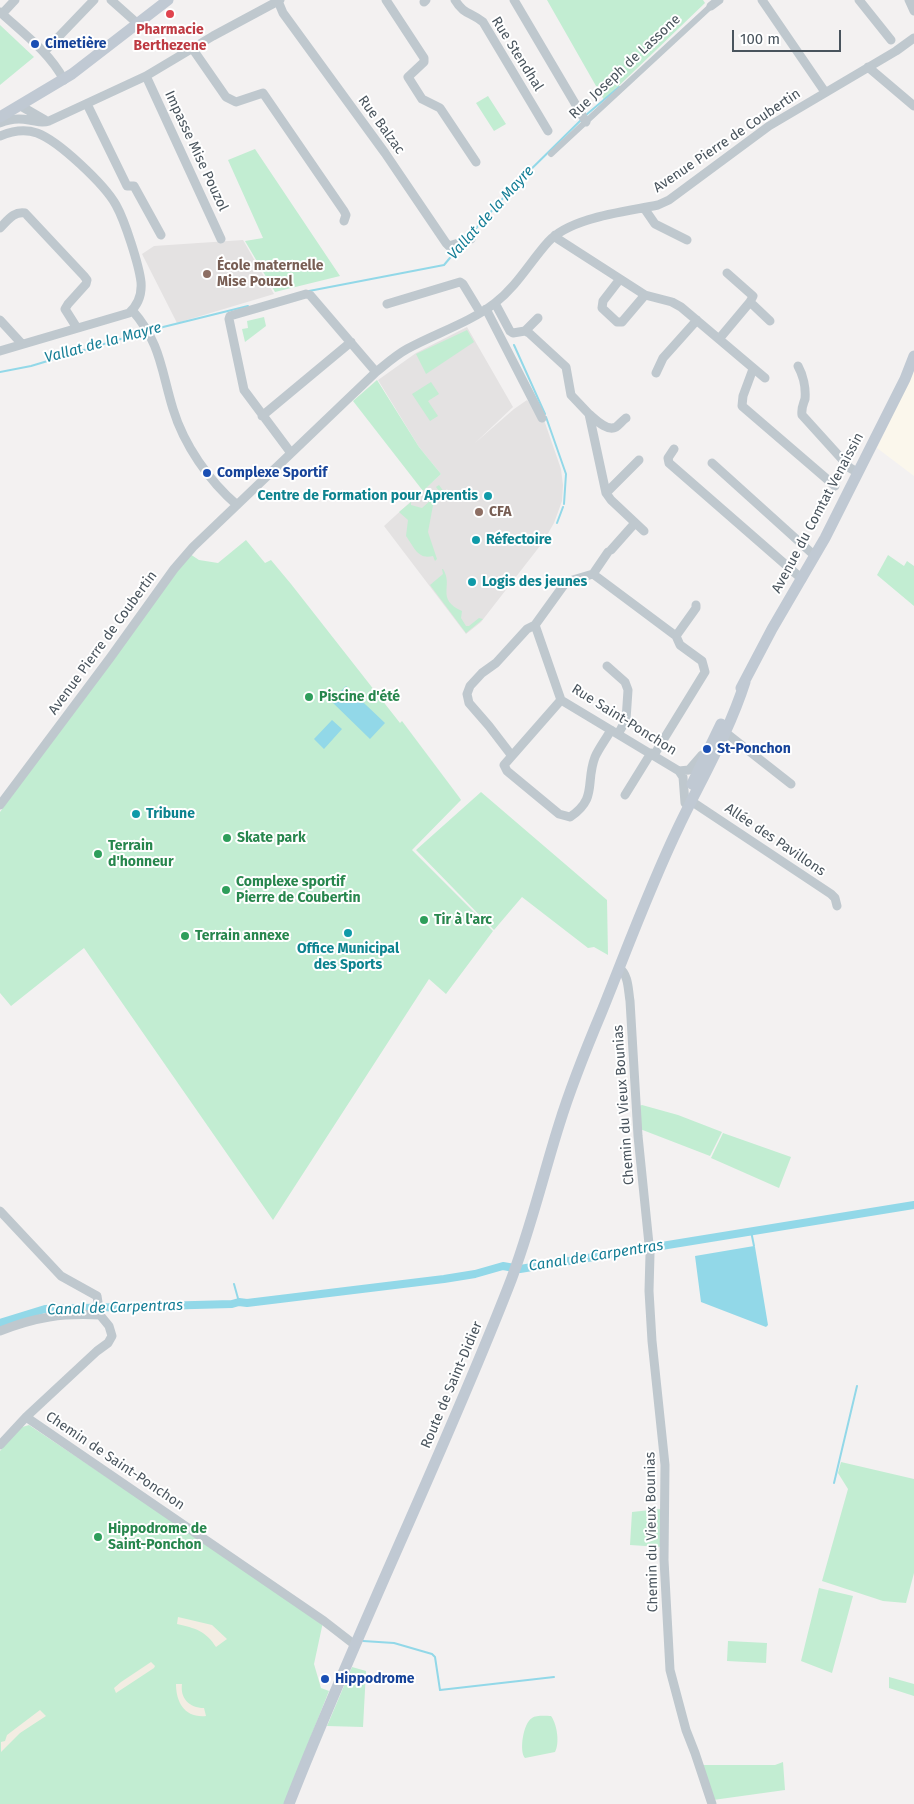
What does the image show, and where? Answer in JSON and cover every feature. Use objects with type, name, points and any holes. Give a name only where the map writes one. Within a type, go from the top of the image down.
[{"type":"main road","points":[[0,117],[18,103],[85,64],[168,0]]},
{"type":"main road","points":[[0,108],[36,96],[62,77]]},
{"type":"main road","name":"Avenue du Comtat Venaissin","points":[[690,799],[685,775],[708,749],[739,700],[745,682],[772,629],[815,556],[905,379],[914,356]]},
{"type":"main road","name":"Avenue du Comtat Venaissin","points":[[619,968],[690,799],[709,766],[722,729]]},
{"type":"main road","name":"Route de Saint-Didier","points":[[289,1804],[355,1645],[465,1392],[514,1272],[568,1096],[619,968]]},
{"type":"street","points":[[15,0],[1,13],[44,52],[62,77]]},
{"type":"street","points":[[44,52],[94,0]]},
{"type":"street","points":[[111,0],[138,24]]},
{"type":"street","points":[[18,103],[40,123],[49,121],[146,76],[279,0]]},
{"type":"street","name":"Rue Balzac","points":[[279,0],[283,13],[446,243],[449,246],[471,239]]},
{"type":"street","points":[[386,0],[424,58],[422,66],[408,77],[422,99],[440,108],[476,162]]},
{"type":"street","name":"Rue Stendhal","points":[[455,0],[464,12],[483,22],[548,131]]},
{"type":"street","points":[[514,0],[586,122]]},
{"type":"street","points":[[762,0],[825,92]]},
{"type":"street","points":[[859,0],[891,40]]},
{"type":"street","points":[[909,0],[914,11]]},
{"type":"street","name":"Rue Joseph de Lassone","points":[[550,154],[715,3]]},
{"type":"street","name":"Avenue Pierre de Coubertin","points":[[0,806],[174,569],[193,547],[376,372],[406,350],[494,303],[516,283],[547,243],[555,236],[578,223],[658,205],[669,200],[760,132],[914,38]]},
{"type":"street","points":[[192,48],[226,96],[231,100],[236,102],[263,93],[344,211],[346,215],[344,221]]},
{"type":"street","points":[[868,67],[914,106]]},
{"type":"street","name":"Impasse Mise Pouzol","points":[[146,76],[220,239]]},
{"type":"street","points":[[34,118],[36,96]]},
{"type":"street","points":[[87,104],[127,186],[134,186],[161,235]]},
{"type":"street","points":[[0,123],[34,118]]},
{"type":"street","points":[[0,136],[18,131],[39,134],[78,162],[108,192],[121,217],[141,283],[138,301],[132,310],[126,314],[0,351]]},
{"type":"street","points":[[644,208],[654,224],[687,240]]},
{"type":"street","points":[[0,228],[14,214],[25,213],[84,276],[87,280],[86,284],[65,309],[77,328]]},
{"type":"street","points":[[555,236],[645,295],[672,302],[681,307],[765,378]]},
{"type":"street","points":[[718,339],[750,302],[752,296],[727,273]]},
{"type":"street","points":[[620,279],[603,301],[602,308],[617,322],[622,322],[645,295]]},
{"type":"street","points":[[388,304],[460,282],[463,284],[483,310],[542,418]]},
{"type":"street","points":[[291,453],[244,390],[230,316],[306,294],[310,295],[376,372]]},
{"type":"street","points":[[750,302],[770,321]]},
{"type":"street","points":[[494,303],[513,333],[525,331],[538,318]]},
{"type":"street","points":[[132,310],[150,332],[155,343],[173,410],[184,436],[217,486],[237,505]]},
{"type":"street","points":[[0,320],[22,344]]},
{"type":"street","points":[[656,373],[663,358],[697,320]]},
{"type":"street","points":[[525,331],[533,335],[566,367],[571,395],[589,414],[610,428],[616,427],[626,418]]},
{"type":"street","points":[[262,416],[352,342]]},
{"type":"street","points":[[798,366],[802,373],[804,384],[805,399],[801,407],[802,415],[850,468],[857,472]]},
{"type":"street","points":[[753,369],[743,396],[742,406],[835,486]]},
{"type":"street","points":[[589,414],[606,493],[644,532]]},
{"type":"street","points":[[674,449],[668,458],[669,463],[802,578]]},
{"type":"street","points":[[606,493],[639,460]]},
{"type":"street","points":[[712,464],[815,556]]},
{"type":"street","points":[[512,756],[469,704],[467,694],[470,686],[527,629],[535,625],[566,582],[593,574],[609,551],[635,524]]},
{"type":"street","points":[[593,574],[676,636],[680,645],[702,661],[705,672],[625,795]]},
{"type":"street","points":[[676,636],[696,608],[696,605]]},
{"type":"street","name":"Rue Saint-Ponchon","points":[[535,625],[561,700],[685,775]]},
{"type":"street","points":[[561,700],[504,765],[507,771],[559,814],[570,816],[578,811],[586,802],[595,756],[626,720],[628,690],[625,682],[607,666]]},
{"type":"street","points":[[722,729],[791,784]]},
{"type":"street","points":[[685,775],[703,774],[709,766]]},
{"type":"street","name":"Allée des Pavillons","points":[[690,799],[831,894],[835,898],[837,906]]},
{"type":"street","name":"Chemin du Vieux Bounias","points":[[619,968],[626,978],[630,1000],[638,1136],[650,1254],[652,1341],[665,1465],[664,1560],[670,1670],[686,1730],[712,1804]]},
{"type":"street","name":"Chemin de Saint-Ponchon","points":[[0,1211],[61,1276],[97,1296],[100,1314],[109,1326],[112,1339],[26,1417],[324,1621],[355,1645]]},
{"type":"street","points":[[0,1331],[32,1319],[72,1314],[100,1314]]},
{"type":"street","points":[[0,1445],[26,1417]]},
{"type":"shaded area","name":"École maternelle Mise Pouzol","points":[[243,240],[274,294],[177,323],[142,254],[154,246]]},
{"type":"shaded area","name":"CFA","points":[[467,327],[513,407],[475,443],[527,400],[543,417],[561,469],[563,485],[562,501],[554,523],[543,542],[481,622],[466,634],[384,526],[441,474],[419,447],[378,380],[416,353]]},
{"type":"shaded area","points":[[914,370],[914,476],[877,448]]},
{"type":"green space","points":[[547,0],[703,0],[705,3],[604,100]]},
{"type":"green space","points":[[0,25],[34,57],[0,85]]},
{"type":"green space","points":[[488,96],[506,124],[494,131],[476,103]]},
{"type":"green space","points":[[255,149],[340,276],[275,292],[245,241],[263,238],[228,160]]},
{"type":"green space","points":[[264,317],[266,326],[245,342],[242,329],[248,328],[247,321]]},
{"type":"green space","points":[[467,330],[474,342],[426,374],[416,354]]},
{"type":"green space","points":[[377,380],[419,447],[441,474],[423,491],[353,401]]},
{"type":"green space","points":[[431,382],[439,394],[428,401],[438,416],[430,421],[412,394]]},
{"type":"green space","points":[[439,485],[444,492],[434,500],[428,532],[437,559],[435,561],[433,556],[424,556],[414,548],[406,536],[408,520],[399,512],[411,502],[411,505],[422,508],[440,492],[436,487]]},
{"type":"green space","name":"Complexe sportif Pierre de Coubertin","points":[[246,540],[265,563],[271,560],[291,584],[400,723],[402,721],[461,800],[412,850],[493,931],[446,994],[429,979],[273,1220],[84,948],[11,1006],[0,993],[0,812],[190,554],[199,560],[218,563]]},
{"type":"green space","points":[[888,555],[904,566],[907,561],[914,566],[914,606],[877,575]]},
{"type":"green space","points":[[442,569],[446,575],[446,592],[449,602],[462,611],[461,618],[466,626],[469,626],[479,618],[483,619],[466,633],[430,585],[443,574]]},
{"type":"green space","points":[[481,792],[607,900],[608,955],[594,947],[588,948],[522,897],[494,930],[416,850]]},
{"type":"green space","points":[[642,1105],[678,1115],[722,1132],[710,1156],[640,1129],[639,1106]]},
{"type":"green space","points":[[723,1133],[791,1157],[779,1188],[711,1158]]},
{"type":"green space","name":"Hippodrome de Saint-Ponchon","points":[[29,1425],[323,1622],[314,1664],[321,1688],[329,1691],[284,1804],[0,1804],[0,1451],[19,1428]]},
{"type":"green space","points":[[841,1462],[914,1479],[914,1573],[906,1603],[883,1601],[822,1581],[848,1489],[838,1473]]},
{"type":"green space","points":[[660,1509],[661,1547],[630,1545],[632,1512]]},
{"type":"green space","points":[[819,1588],[853,1596],[832,1673],[801,1661]]},
{"type":"green space","points":[[728,1641],[767,1643],[766,1663],[727,1661]]},
{"type":"green space","points":[[352,1667],[366,1671],[363,1727],[327,1726]]},
{"type":"green space","points":[[889,1677],[914,1684],[914,1696],[889,1688]]},
{"type":"green space","points":[[536,1716],[551,1716],[557,1734],[557,1748],[555,1752],[525,1758],[522,1744],[524,1731],[529,1721]]},
{"type":"green space","points":[[783,1762],[785,1790],[713,1800],[703,1765],[775,1765]]},
{"type":"sand","points":[[178,1617],[212,1625],[227,1639],[216,1647],[200,1631],[177,1624]]},
{"type":"sand","points":[[151,1662],[155,1666],[154,1668],[116,1693],[114,1688]]},
{"type":"sand","points":[[176,1684],[182,1684],[184,1698],[194,1706],[204,1708],[206,1716],[192,1715],[183,1708],[176,1691]]},
{"type":"sand","points":[[40,1710],[46,1716],[20,1733],[1,1752],[1,1742],[5,1741],[7,1735]]},
{"type":"water","points":[[346,686],[385,723],[370,739],[331,701]]},
{"type":"water","points":[[332,720],[342,729],[324,749],[314,739]]},
{"type":"water","points":[[754,1246],[768,1325],[766,1327],[701,1302],[695,1256]]},
{"type":"waterway","name":"Vallat de la Mayre","points":[[586,115],[619,87]]},
{"type":"waterway","name":"Vallat de la Mayre","points":[[470,235],[513,187],[581,120]]},
{"type":"waterway","name":"Vallat de la Mayre","points":[[309,291],[444,265],[460,246]]},
{"type":"waterway","name":"Vallat de la Mayre","points":[[151,330],[248,306]]},
{"type":"waterway","name":"Vallat de la Mayre","points":[[0,372],[31,366],[144,332]]},
{"type":"waterway","points":[[514,345],[545,414]]},
{"type":"waterway","points":[[546,417],[566,474],[564,504]]},
{"type":"waterway","points":[[557,523],[563,507]]},
{"type":"waterway","name":"Canal de Carpentras","points":[[0,1323],[45,1309],[247,1303],[444,1279],[475,1274],[503,1266],[520,1269],[914,1205]]},
{"type":"waterway","points":[[751,1231],[754,1246]]},
{"type":"waterway","points":[[234,1284],[239,1302]]},
{"type":"waterway","points":[[834,1483],[857,1386]]},
{"type":"waterway","points":[[363,1641],[394,1643],[432,1654],[435,1657],[440,1690],[554,1677]]},
{"type":"place","name":"Pharmacie Berthezene","points":[[170,14]]},
{"type":"place","name":"Cimetière","points":[[35,44]]},
{"type":"place","name":"École maternelle Mise Pouzol","points":[[207,274]]},
{"type":"place","name":"Complexe Sportif","points":[[207,473]]},
{"type":"place","name":"Centre de Formation pour Aprentis","points":[[488,496]]},
{"type":"place","name":"CFA","points":[[479,512]]},
{"type":"place","name":"Réfectoire","points":[[476,540]]},
{"type":"place","name":"Logis des jeunes","points":[[472,582]]},
{"type":"place","name":"Piscine d'été","points":[[309,697]]},
{"type":"place","name":"St-Ponchon","points":[[707,749]]},
{"type":"place","name":"Tribune","points":[[136,814]]},
{"type":"place","name":"Skate park","points":[[227,838]]},
{"type":"place","name":"Terrain d'honneur","points":[[98,854]]},
{"type":"place","name":"Complexe sportif Pierre de Coubertin","points":[[226,890]]},
{"type":"place","name":"Tir à l'arc","points":[[424,920]]},
{"type":"place","name":"Office Municipal des Sports","points":[[348,933]]},
{"type":"place","name":"Terrain annexe","points":[[185,936]]},
{"type":"place","name":"Hippodrome de Saint-Ponchon","points":[[98,1537]]},
{"type":"place","name":"Hippodrome","points":[[325,1679]]}]
